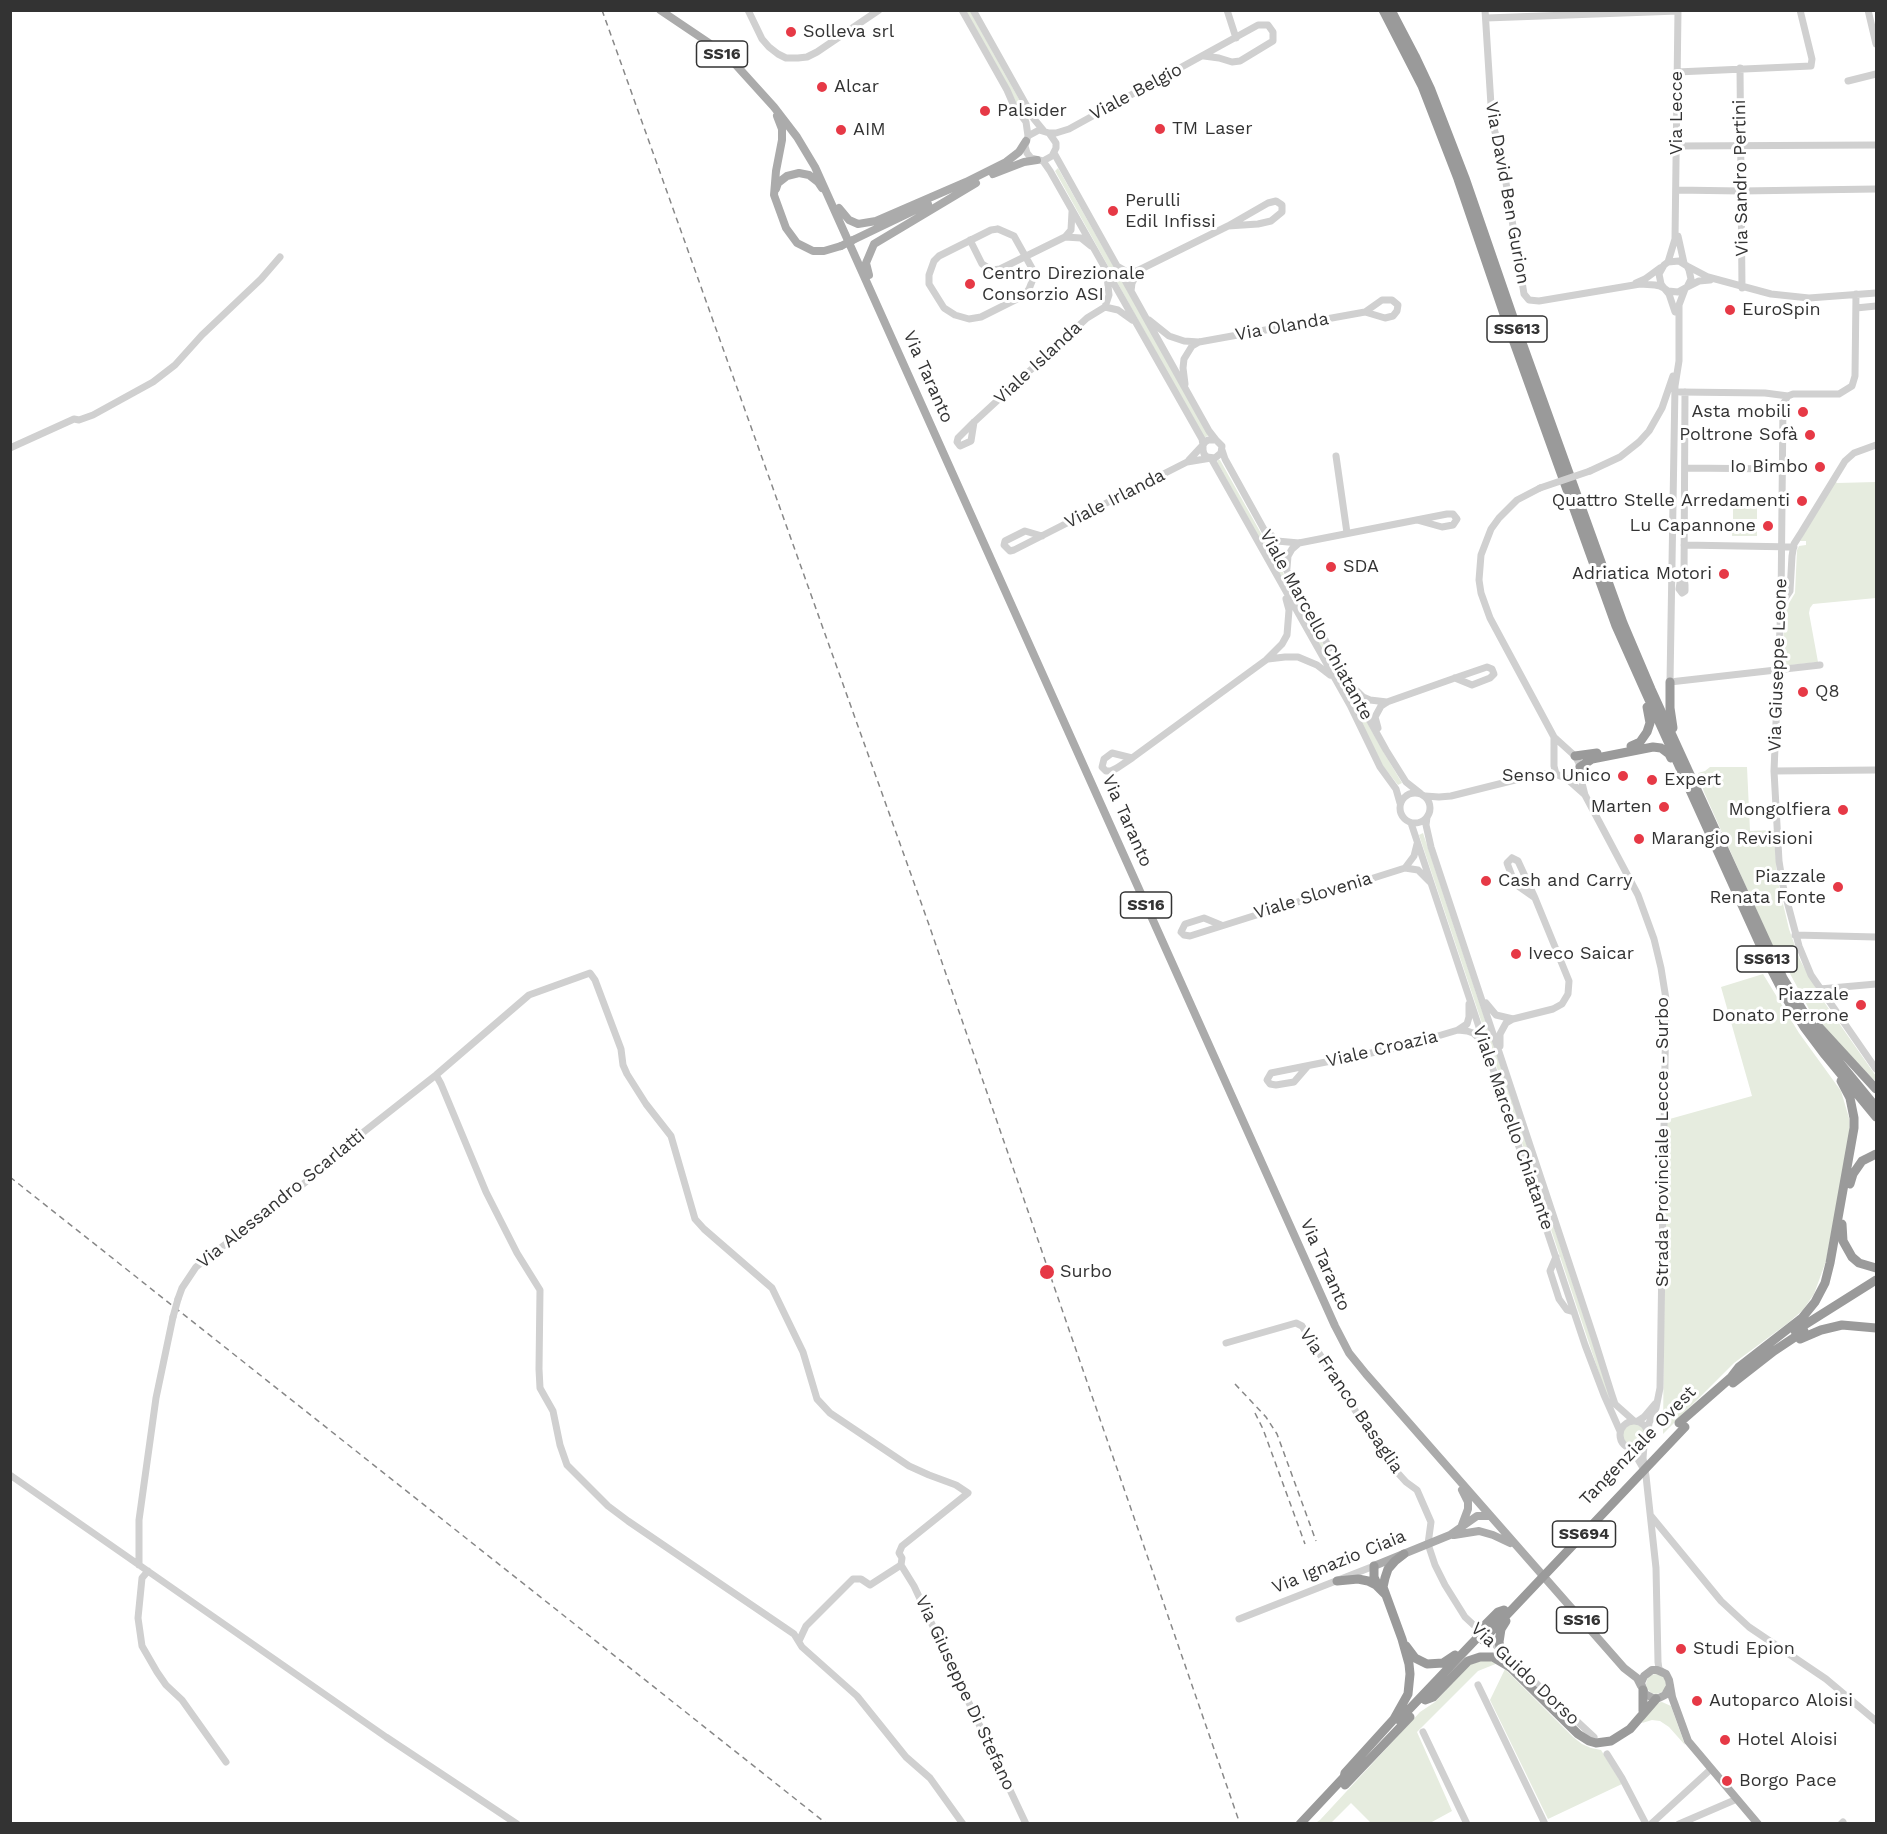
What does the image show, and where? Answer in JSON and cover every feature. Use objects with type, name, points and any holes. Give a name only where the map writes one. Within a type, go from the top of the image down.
[{"type":"highway","name":"SS613","points":[[1383,10],[1422,86],[1442,138],[1616,626],[1771,969],[1804,1027],[1876,1117]]},
{"type":"highway","name":"SS613","points":[[1391,10],[1431,90],[1465,178],[1515,326],[1623,623],[1771,954],[1826,1046],[1876,1107]]},
{"type":"highway","points":[[1573,755],[1627,747],[1640,742],[1647,732],[1650,723],[1649,713],[1633,675],[1631,659]]},
{"type":"highway","points":[[1670,682],[1671,722],[1695,777],[1696,786]]},
{"type":"highway","points":[[1579,769],[1592,759],[1641,748],[1660,748],[1669,754],[1692,805],[1702,818]]},
{"type":"highway","points":[[1771,954],[1814,1022],[1876,1089]]},
{"type":"highway","points":[[1732,1376],[1739,1367],[1802,1318],[1821,1293],[1828,1275],[1852,1143],[1854,1118],[1850,1098],[1842,1083],[1807,1035],[1804,1027]]},
{"type":"highway","points":[[1876,1154],[1862,1161],[1852,1174],[1842,1233],[1846,1250],[1852,1257],[1859,1263],[1876,1268]]},
{"type":"highway","name":"Tangenziale Ovest","points":[[1310,1819],[1344,1778],[1504,1610],[1732,1376],[1775,1344],[1876,1280]]},
{"type":"highway","name":"Tangenziale Ovest","points":[[1300,1824],[1310,1819],[1425,1700],[1479,1637],[1539,1581],[1682,1425],[1752,1368],[1791,1340],[1876,1287]]},
{"type":"highway","points":[[1752,1368],[1797,1340],[1821,1330],[1842,1325],[1876,1328]]},
{"type":"highway","points":[[1381,1585],[1388,1569],[1404,1554]]},
{"type":"highway","points":[[1344,1778],[1345,1773],[1390,1725],[1404,1703],[1410,1684],[1402,1639],[1381,1585],[1374,1577],[1374,1566]]},
{"type":"highway","points":[[1337,1581],[1358,1579],[1381,1585]]},
{"type":"highway","points":[[1510,1667],[1499,1648],[1501,1629],[1539,1581]]},
{"type":"highway","points":[[1402,1639],[1415,1658],[1433,1665],[1448,1661],[1479,1637]]},
{"type":"highway","points":[[1425,1700],[1433,1697],[1464,1665],[1474,1658],[1493,1657],[1510,1667],[1571,1728],[1589,1741],[1596,1743],[1611,1741],[1630,1730],[1658,1698]]},
{"type":"highway","points":[[1642,1688],[1643,1714]]},
{"type":"main road","name":"Via Taranto","points":[[660,10],[709,43],[736,65],[774,107],[797,137],[815,167],[1349,1353],[1623,1668],[1637,1678],[1649,1697],[1669,1702],[1679,1713]]},
{"type":"main road","points":[[774,107],[782,129],[773,185],[774,195],[786,228],[797,243],[813,251],[824,251],[841,246],[957,189],[1009,167],[1024,162],[1040,161]]},
{"type":"main road","points":[[879,306],[866,263],[874,244],[1006,162],[1018,152],[1027,138]]},
{"type":"main road","points":[[815,167],[825,179],[841,212],[849,220],[858,224],[876,221],[967,185]]},
{"type":"main road","points":[[774,195],[778,183],[787,176],[798,173],[809,175],[818,182],[833,204]]},
{"type":"main road","points":[[1455,1476],[1468,1502],[1468,1514],[1460,1528]]},
{"type":"main road","name":"Via Ignazio Ciaia","points":[[1374,1566],[1450,1535],[1477,1516],[1490,1516]]},
{"type":"main road","points":[[1479,1531],[1486,1526],[1490,1516]]},
{"type":"main road","name":"Via Ignazio Ciaia","points":[[1450,1535],[1479,1531],[1503,1539],[1518,1548]]},
{"type":"main road","name":"Via Taranto","points":[[1616,1659],[1634,1672],[1657,1670],[1663,1672]]},
{"type":"main road","points":[[1642,1688],[1642,1680],[1648,1672]]},
{"type":"main road","points":[[1663,1672],[1668,1677],[1672,1697],[1688,1741],[1758,1824]]},
{"type":"main road","points":[[1658,1698],[1665,1695],[1670,1686]]},
{"type":"street","points":[[748,10],[759,34],[769,47],[786,58],[798,58],[817,52],[879,10]]},
{"type":"street","name":"Viale Marcello Chiatante","points":[[962,10],[1014,106],[1026,122],[1027,153],[1040,161],[1072,209],[1202,439],[1204,454],[1211,458],[1335,680],[1380,767],[1396,789],[1401,813],[1406,821],[1411,823],[1418,842],[1574,1312],[1604,1395],[1620,1431],[1621,1441],[1632,1449],[1647,1476]]},
{"type":"street","name":"Viale Marcello Chiatante","points":[[973,10],[1034,119],[1053,137],[1055,150],[1116,265],[1209,431],[1219,442],[1225,459],[1260,524],[1386,750],[1406,782],[1430,803],[1426,825],[1431,847],[1615,1404],[1646,1426],[1648,1431]]},
{"type":"street","points":[[1227,10],[1236,38]]},
{"type":"street","points":[[1677,72],[1811,66],[1812,59],[1800,10]]},
{"type":"street","points":[[1485,14],[1678,11]]},
{"type":"street","name":"Via Lecce","points":[[1666,264],[1675,245],[1678,11]]},
{"type":"street","points":[[1869,11],[1876,44]]},
{"type":"street","name":"Via David Ben Gurion","points":[[1485,14],[1492,121],[1502,158],[1524,294],[1529,300],[1539,301],[1631,285],[1648,284],[1664,288]]},
{"type":"street","name":"Viale Belgio","points":[[1046,132],[1056,133],[1069,129],[1258,25],[1268,25],[1273,32],[1273,41],[1240,61],[1232,62],[1204,56]]},
{"type":"street","name":"Via Sandro Pertini","points":[[1740,68],[1742,288]]},
{"type":"street","points":[[1848,81],[1876,74]]},
{"type":"street","name":"Viale Belgio","points":[[1055,150],[1060,138],[1069,129]]},
{"type":"street","points":[[1027,138],[1035,131],[1046,132]]},
{"type":"street","points":[[1676,146],[1876,145]]},
{"type":"street","points":[[1040,161],[1049,158],[1055,150]]},
{"type":"street","points":[[1676,190],[1876,189]]},
{"type":"street","points":[[1116,265],[1129,273],[1139,270],[1228,226],[1268,203],[1276,201],[1282,205],[1282,212],[1271,221],[1228,226]]},
{"type":"street","points":[[970,240],[982,264],[992,270],[998,270],[1065,237],[1071,230],[1072,209]]},
{"type":"street","name":"Via Lecce","points":[[1676,215],[1678,240],[1685,264]]},
{"type":"street","points":[[993,229],[1014,236],[1034,273],[1025,295],[975,319],[962,318],[944,308],[929,284],[929,275],[934,261],[970,240],[993,229]]},
{"type":"street","points":[[1065,237],[1081,238],[1094,249]]},
{"type":"street","points":[[10,448],[74,419],[79,420],[93,415],[153,382],[174,365],[261,279],[280,257]]},
{"type":"street","points":[[1675,312],[1672,300],[1659,279],[1659,274],[1666,264],[1679,261],[1700,274],[1742,288],[1771,294],[1809,298],[1876,293]]},
{"type":"street","name":"Via David Ben Gurion","points":[[1631,285],[1645,279],[1666,264]]},
{"type":"street","points":[[1554,736],[1555,767],[1567,779],[1574,777],[1579,769],[1573,755],[1554,736],[1490,618],[1479,580],[1481,555],[1491,529],[1498,518],[1513,504],[1540,489],[1620,458],[1639,442],[1656,421],[1672,380],[1677,300],[1691,279],[1691,274],[1685,264]]},
{"type":"street","points":[[1106,270],[1109,295],[1105,307],[1118,310],[1135,322]]},
{"type":"street","points":[[1131,291],[1132,283],[1139,270]]},
{"type":"street","points":[[1664,288],[1673,292],[1705,280],[1723,282]]},
{"type":"street","points":[[1685,289],[1679,305],[1679,362],[1675,392],[1670,682],[1820,665]]},
{"type":"street","points":[[1675,392],[1765,393],[1788,396],[1793,394],[1839,394],[1852,386],[1855,376],[1856,294]]},
{"type":"street","points":[[1856,308],[1876,306]]},
{"type":"street","name":"Viale Islanda","points":[[974,422],[1087,318],[1105,307]]},
{"type":"street","name":"Via Olanda","points":[[1144,315],[1169,336],[1184,341],[1198,342],[1365,312]]},
{"type":"street","points":[[1186,389],[1184,359],[1192,346],[1198,342]]},
{"type":"street","points":[[1684,392],[1684,578]]},
{"type":"street","name":"Via Giuseppe Leone","points":[[1788,396],[1783,404],[1780,604],[1774,771],[1779,861],[1795,935],[1805,962],[1820,989],[1876,1069]]},
{"type":"street","points":[[1203,445],[1208,440],[1216,440]]},
{"type":"street","name":"Viale Irlanda","points":[[1187,462],[1203,445]]},
{"type":"street","points":[[1780,604],[1790,591],[1794,547],[1801,532],[1845,461],[1854,453],[1876,445]]},
{"type":"street","points":[[1211,458],[1218,456],[1222,450]]},
{"type":"street","points":[[1336,456],[1347,533]]},
{"type":"street","name":"Viale Irlanda","points":[[1042,536],[1026,531],[1005,541],[1004,545],[1010,551],[1014,550],[1042,536],[1187,462],[1211,458]]},
{"type":"street","points":[[1685,468],[1782,469]]},
{"type":"street","points":[[1260,524],[1277,541],[1299,543],[1447,514],[1453,514],[1457,519],[1453,525],[1442,526],[1417,520]]},
{"type":"street","points":[[1287,572],[1288,556],[1299,543]]},
{"type":"street","points":[[1684,545],[1794,547]]},
{"type":"street","points":[[1131,758],[1266,660],[1282,644],[1287,635],[1289,610],[1284,589]]},
{"type":"street","points":[[1266,660],[1275,657],[1298,657],[1317,665],[1335,680]]},
{"type":"street","points":[[1349,684],[1363,697],[1379,703],[1487,667],[1492,669],[1494,674],[1472,685],[1455,678]]},
{"type":"street","points":[[1386,750],[1375,724],[1375,717],[1381,706],[1387,702]]},
{"type":"street","points":[[1400,803],[1406,795],[1415,792],[1439,797],[1451,796],[1539,774],[1555,767],[1560,756],[1573,755]]},
{"type":"street","name":"Strada Provinciale Lecce - Surbo","points":[[1579,769],[1586,795],[1649,921],[1666,999],[1660,1388],[1648,1431]]},
{"type":"street","points":[[1774,771],[1876,770]]},
{"type":"street","name":"Strada Provinciale Lecce - Surbo","points":[[1567,779],[1586,795]]},
{"type":"street","points":[[1411,823],[1420,823],[1429,815],[1434,806],[1451,796]]},
{"type":"street","points":[[1418,842],[1414,856],[1405,868],[1418,870],[1433,886]]},
{"type":"street","points":[[1481,997],[1496,1015],[1513,1018],[1553,1009],[1562,1004],[1569,994],[1569,981],[1535,898],[1518,861],[1512,858],[1507,864],[1515,884],[1535,898]]},
{"type":"street","name":"Viale Slovenia","points":[[1221,925],[1204,918],[1185,924],[1181,932],[1190,936],[1405,868]]},
{"type":"street","points":[[1795,935],[1876,937]]},
{"type":"street","name":"Via Alessandro Scarlatti","points":[[139,1565],[139,1520],[156,1398],[178,1299],[182,1287],[196,1267],[307,1181],[342,1149],[436,1075],[530,995],[590,973],[595,980],[621,1049],[627,1074],[671,1136],[695,1219],[772,1288],[803,1352],[817,1399],[830,1413],[909,1466],[956,1485],[968,1494],[902,1546],[899,1553],[902,1558],[901,1565]]},
{"type":"street","points":[[1820,989],[1876,984]]},
{"type":"street","name":"Viale Croazia","points":[[1307,1067],[1294,1082],[1276,1085],[1270,1084],[1267,1080],[1271,1073],[1401,1047],[1458,1030],[1467,1024],[1469,996]]},
{"type":"street","points":[[1499,1052],[1502,1028],[1513,1018]]},
{"type":"street","name":"Viale Croazia","points":[[1458,1030],[1473,1033],[1486,1045]]},
{"type":"street","points":[[436,1075],[486,1192],[517,1252],[540,1290],[540,1388],[553,1411],[567,1465],[608,1506],[794,1634],[802,1647],[857,1696],[906,1757],[930,1778],[963,1824]]},
{"type":"street","name":"Via Franco Basaglia","points":[[1226,1343],[1296,1323],[1302,1326],[1387,1461],[1406,1482],[1417,1490],[1431,1522],[1428,1544]]},
{"type":"street","points":[[1620,1431],[1625,1424],[1644,1417],[1658,1400]]},
{"type":"street","points":[[1648,1431],[1643,1458],[1654,1544],[1658,1666],[1663,1672]]},
{"type":"street","points":[[1632,1449],[1644,1446]]},
{"type":"street","points":[[10,1475],[386,1737],[517,1824]]},
{"type":"street","points":[[1651,1516],[1721,1601],[1749,1627],[1826,1679],[1876,1721]]},
{"type":"street","points":[[1654,1544],[1658,1538],[1667,1535]]},
{"type":"street","name":"Via Guido Dorso","points":[[1428,1544],[1445,1585],[1473,1627],[1594,1737]]},
{"type":"street","points":[[799,1641],[806,1626],[853,1579],[861,1579],[870,1585],[901,1565]]},
{"type":"street","name":"Via Giuseppe Di Stefano","points":[[901,1565],[914,1586],[1026,1824]]},
{"type":"street","name":"Via Ignazio Ciaia","points":[[1239,1619],[1374,1566]]},
{"type":"street","points":[[148,1571],[142,1578],[138,1618],[142,1646],[166,1685],[182,1700],[226,1762]]},
{"type":"street","points":[[1648,1672],[1657,1650]]},
{"type":"street","points":[[1478,1685],[1545,1824]]},
{"type":"street","points":[[1423,1732],[1467,1824]]},
{"type":"street","points":[[1607,1754],[1646,1824]]},
{"type":"street","points":[[1651,1824],[1711,1769]]},
{"type":"street","points":[[1679,1824],[1737,1799]]},
{"type":"street","points":[[1659,1817],[1665,1824]]},
{"type":"shaded area","points":[[966,11],[970,11],[1030,119],[1028,120],[1016,102]]},
{"type":"shaded area","points":[[1058,168],[1209,435],[1204,438],[1055,171]]},
{"type":"shaded area","points":[[1218,460],[1402,783],[1398,785],[1383,766],[1364,731],[1356,710],[1217,462]]},
{"type":"shaded area","points":[[1835,481],[1837,483],[1876,482],[1876,598],[1813,604],[1809,613],[1818,662],[1782,666],[1785,610],[1795,593],[1797,550],[1799,546],[1806,545],[1806,541],[1800,541]]},
{"type":"shaded area","points":[[1733,506],[1757,506],[1757,519],[1733,519]]},
{"type":"shaded area","points":[[1732,523],[1757,523],[1757,536],[1732,536]]},
{"type":"shaded area","points":[[1710,767],[1747,767],[1750,831],[1774,830],[1777,878],[1789,929],[1800,960],[1822,999],[1876,1076],[1876,1082],[1819,1023],[1772,945],[1704,792],[1698,773]]},
{"type":"shaded area","points":[[1423,833],[1609,1397],[1607,1397],[1419,835]]},
{"type":"shaded area","points":[[1763,974],[1799,1033],[1841,1091],[1849,1118],[1850,1134],[1826,1261],[1814,1294],[1803,1310],[1734,1363],[1663,1434],[1666,1120],[1752,1096],[1721,987]]},
{"type":"shaded area","points":[[1634,1424],[1642,1427],[1645,1435],[1642,1443],[1634,1446],[1626,1443],[1623,1435],[1626,1427]]},
{"type":"shaded area","points":[[1483,1659],[1498,1663],[1478,1671],[1417,1732],[1452,1811],[1430,1823],[1371,1823],[1351,1803],[1331,1823],[1314,1824],[1420,1712],[1435,1702],[1468,1666]]},
{"type":"shaded area","points":[[1505,1669],[1573,1737],[1582,1744],[1601,1750],[1622,1784],[1548,1819],[1490,1700]]},
{"type":"shaded area","points":[[1652,1674],[1660,1674],[1666,1680],[1666,1688],[1660,1694],[1652,1694],[1646,1688],[1646,1680]]},
{"type":"shaded area","points":[[1662,1702],[1671,1706],[1685,1745],[1669,1727],[1660,1721],[1652,1720],[1642,1723],[1650,1707]]},
{"type":"railway","points":[[602,10],[928,922],[1240,1824]]},
{"type":"railway","points":[[10,1177],[827,1824]]},
{"type":"railway","points":[[1235,1384],[1266,1417],[1277,1434],[1316,1541]]},
{"type":"railway","points":[[1255,1413],[1305,1544]]},
{"type":"place","name":"Solleva srl","points":[[791,32]]},
{"type":"place","name":"Alcar","points":[[822,87]]},
{"type":"place","name":"Palsider","points":[[985,111]]},
{"type":"place","name":"TM Laser","points":[[1160,129]]},
{"type":"place","name":"AIM","points":[[841,130]]},
{"type":"place","name":"Perulli Edil Infissi","points":[[1113,211]]},
{"type":"place","name":"Centro Direzionale Consorzio ASI","points":[[970,284]]},
{"type":"place","name":"EuroSpin","points":[[1730,310]]},
{"type":"place","name":"Asta mobili","points":[[1803,412]]},
{"type":"place","name":"Poltrone Sofà","points":[[1810,435]]},
{"type":"place","name":"Io Bimbo","points":[[1820,467]]},
{"type":"place","name":"Quattro Stelle Arredamenti","points":[[1802,501]]},
{"type":"place","name":"Lu Capannone","points":[[1768,526]]},
{"type":"place","name":"SDA","points":[[1331,567]]},
{"type":"place","name":"Adriatica Motori","points":[[1724,574]]},
{"type":"place","name":"Q8","points":[[1803,692]]},
{"type":"place","name":"Senso Unico","points":[[1623,776]]},
{"type":"place","name":"Expert","points":[[1652,780]]},
{"type":"place","name":"Marten","points":[[1664,807]]},
{"type":"place","name":"Mongolfiera","points":[[1843,810]]},
{"type":"place","name":"Marangio Revisioni","points":[[1639,839]]},
{"type":"place","name":"Cash and Carry","points":[[1486,881]]},
{"type":"place","name":"Piazzale Renata Fonte","points":[[1838,887]]},
{"type":"place","name":"Iveco Saicar","points":[[1516,954]]},
{"type":"place","name":"Piazzale Donato Perrone","points":[[1861,1005]]},
{"type":"place","name":"Surbo","points":[[1047,1272]]},
{"type":"place","name":"Studi Epion","points":[[1681,1649]]},
{"type":"place","name":"Autoparco Aloisi","points":[[1697,1701]]},
{"type":"place","name":"Hotel Aloisi","points":[[1725,1740]]},
{"type":"place","name":"Borgo Pace","points":[[1727,1781]]}]
